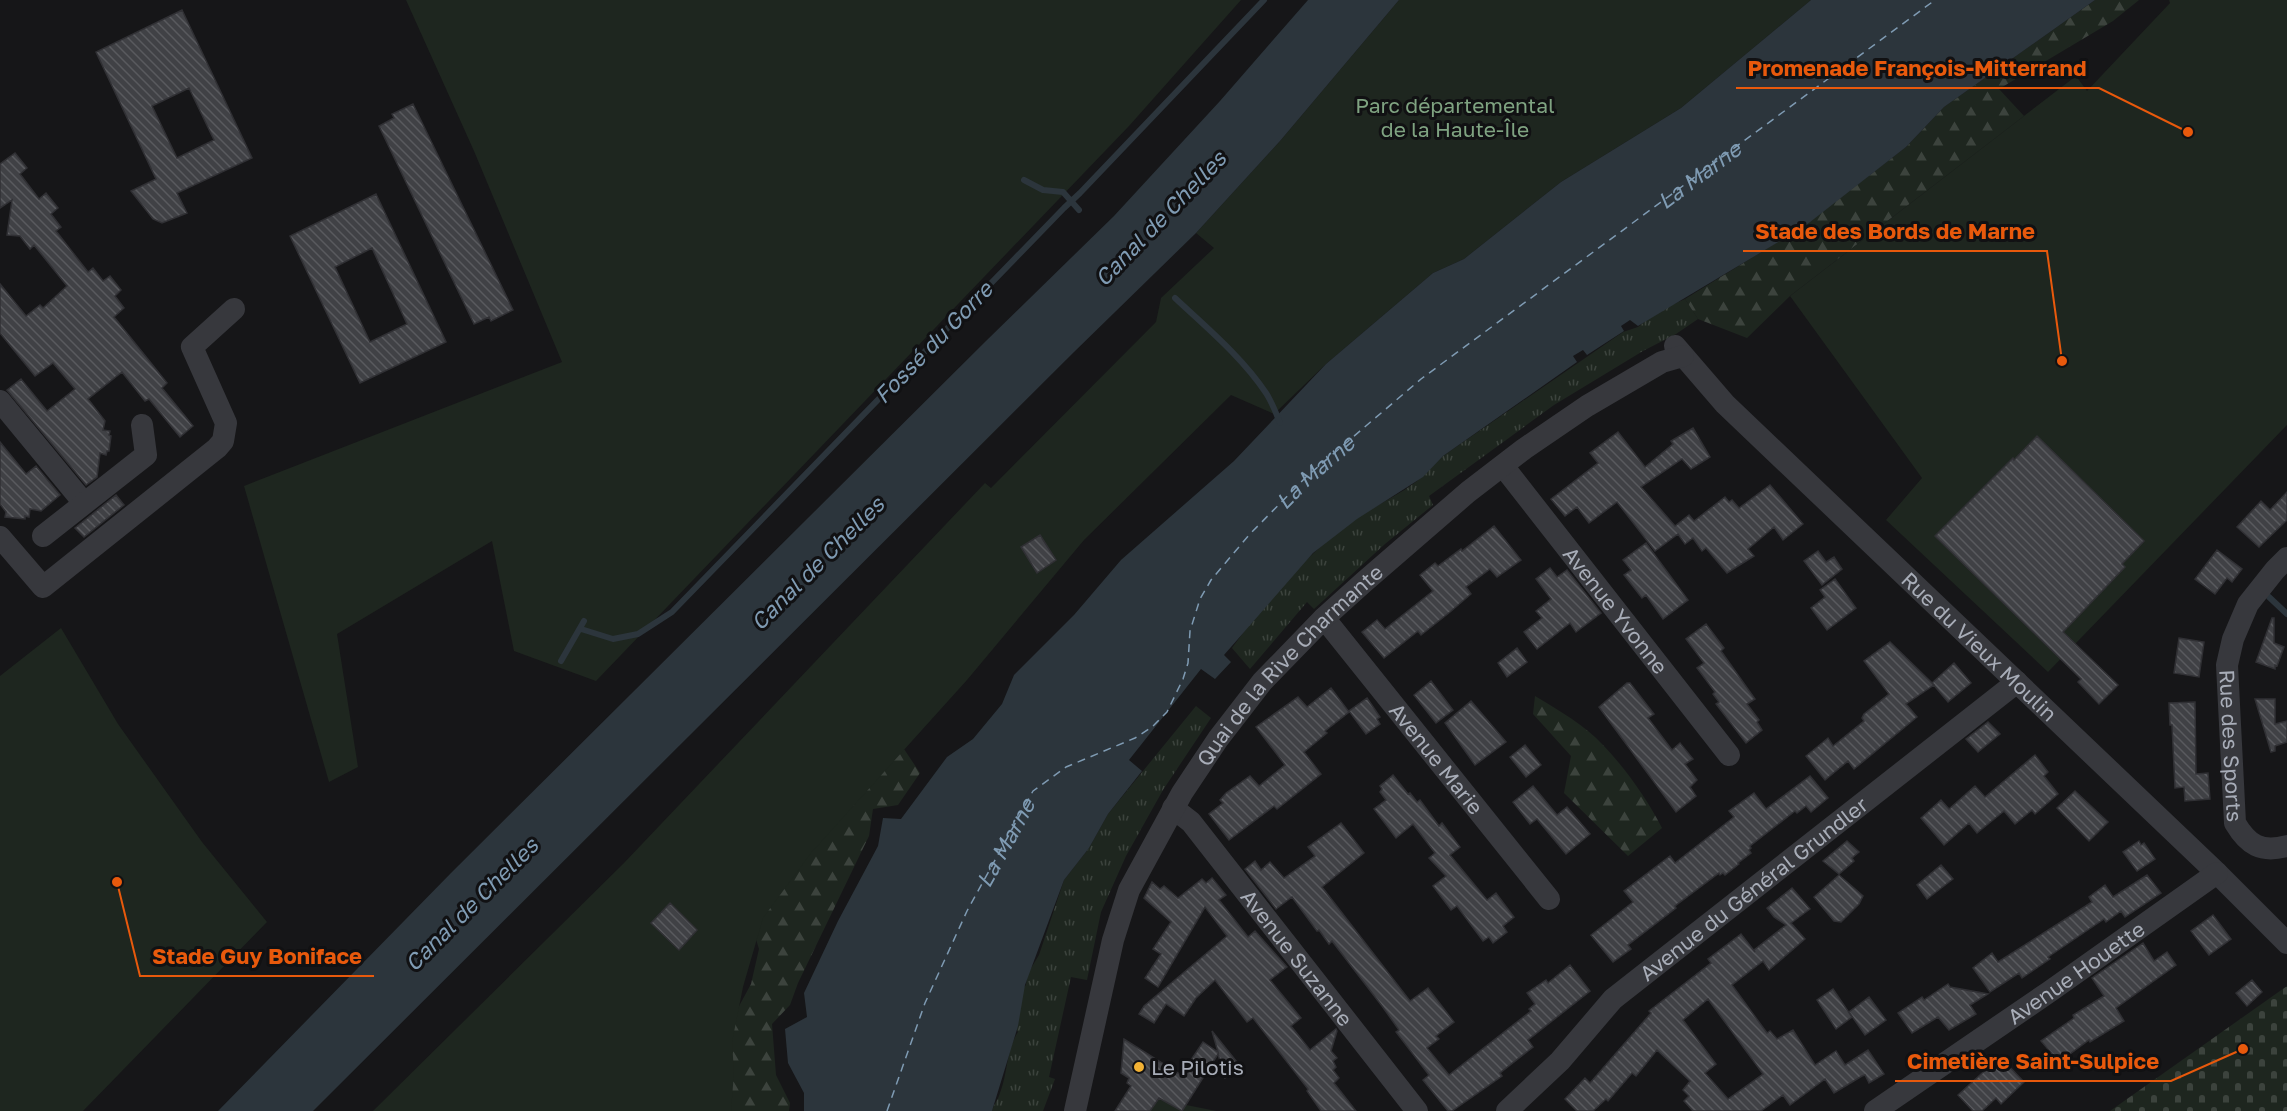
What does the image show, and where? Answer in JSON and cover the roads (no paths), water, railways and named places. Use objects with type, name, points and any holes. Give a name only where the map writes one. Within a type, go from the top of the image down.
[{"type":"street","points":[[0,537],[43,587],[217,448],[223,441],[225,423],[192,346],[234,309]]},
{"type":"street","name":"Quai de la Rive Charmante","points":[[1075,1111],[1113,940],[1129,890],[1173,808],[1218,739],[1262,682],[1324,618],[1402,548],[1503,466],[1587,406],[1679,351]]},
{"type":"street","name":"Rue du Vieux Moulin","points":[[1679,351],[1725,404],[2217,873],[2287,943]]},
{"type":"street","points":[[0,401],[84,504]]},
{"type":"street","points":[[43,536],[146,455],[142,424]]},
{"type":"street","name":"Avenue Yvonne","points":[[1503,466],[1729,754]]},
{"type":"street","name":"Rue des Sports","points":[[2283,847],[2258,847],[2244,839],[2235,823],[2227,665],[2233,639],[2248,604],[2287,558]]},
{"type":"street","name":"Avenue Marie","points":[[1324,618],[1549,899]]},
{"type":"street","name":"Avenue du Général Grundler","points":[[1507,1111],[1560,1061],[1613,999],[2017,682]]},
{"type":"street","name":"Avenue Suzanne","points":[[1173,808],[1191,822],[1417,1111]]},
{"type":"street","name":"Avenue Houette","points":[[1875,1111],[2058,986],[2217,873]]},
{"type":"water","name":"Canal de Chelles","points":[[1308,0],[1399,0],[1280,141],[1196,233],[313,1111],[218,1111],[451,873],[1114,216],[1220,101]]},
{"type":"water","name":"La Marne","points":[[1811,0],[2095,0],[1944,107],[1906,147],[1805,226],[1638,326],[1630,320],[1621,326],[1624,331],[1587,355],[1583,350],[1573,356],[1577,362],[1443,456],[1423,477],[1357,519],[1313,553],[1224,655],[1231,662],[1215,679],[1201,669],[1129,760],[1142,771],[1108,814],[1089,848],[1064,880],[1025,985],[1018,1026],[992,1111],[804,1111],[804,1093],[788,1063],[785,1029],[807,1017],[804,993],[838,921],[878,846],[883,818],[901,819],[947,757],[973,739],[1002,704],[1014,675],[1074,615],[1121,560],[1234,461],[1326,364],[1433,273],[1464,259],[1561,182],[1681,108]]},
{"type":"waterway","name":"Fossé du Gorre","points":[[581,629],[613,639],[638,634],[672,612],[1080,193],[1264,0]]},
{"type":"waterway","points":[[1024,180],[1043,190],[1063,192],[1079,210]]},
{"type":"waterway","points":[[1175,298],[1246,367],[1268,396],[1280,423]]},
{"type":"waterway","points":[[2269,597],[2287,614]]},
{"type":"waterway","points":[[561,661],[584,621]]},
{"type":"place","name":"Promenade François-Mitterrand","points":[[2188,132]]},
{"type":"place","name":"Stade des Bords de Marne","points":[[2062,361]]},
{"type":"place","name":"Stade Guy Boniface","points":[[117,882]]},
{"type":"place","name":"Cimetière Saint-Sulpice","points":[[2243,1049]]},
{"type":"place","name":"Le Pilotis","points":[[1139,1067]]},
{"type":"park label","name":"Parc départemental de la Haute-Île","points":[[1455,117]]}]
